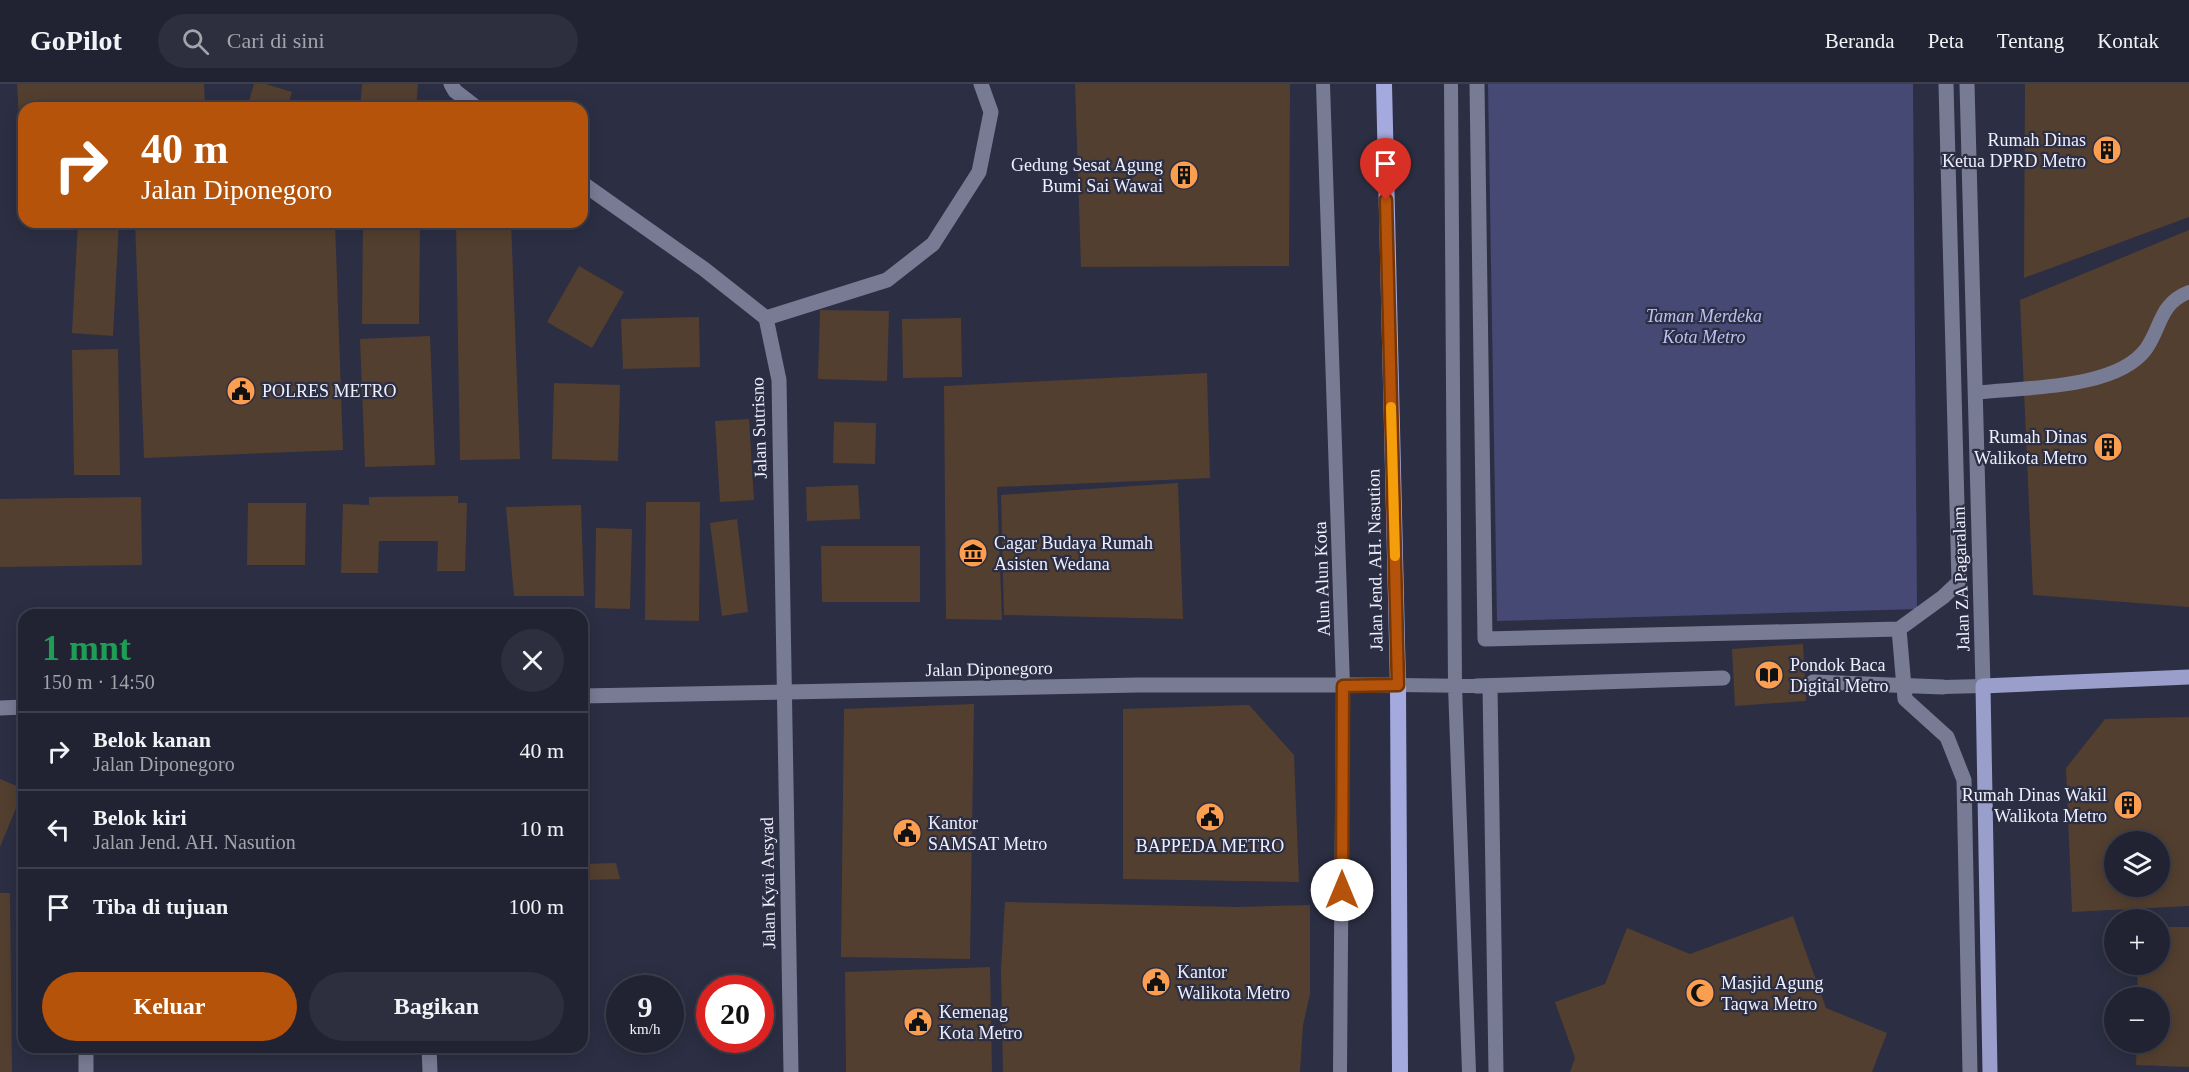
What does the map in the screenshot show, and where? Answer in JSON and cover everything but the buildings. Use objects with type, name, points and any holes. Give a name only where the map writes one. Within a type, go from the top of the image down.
[{"type":"highway","name":"Jalan Jend. AH. Nasution","points":[[1384,84],[1398,685],[1400,1072]]},
{"type":"main road","points":[[1983,687],[2189,677]]},
{"type":"main road","name":"Jalan ZA Pagaralam","points":[[1983,687],[1990,1072]]},
{"type":"street","points":[[451,84],[455,91],[469,102]]},
{"type":"street","points":[[588,187],[704,269],[766,318],[886,280],[933,244],[979,171],[991,112],[981,84]]},
{"type":"street","points":[[1477,84],[1485,639],[1899,629],[1943,597],[1959,582],[1946,84]]},
{"type":"street","name":"Jalan ZA Pagaralam","points":[[1967,84],[1983,687]]},
{"type":"street","name":"Jalan Sutrisno","points":[[766,318],[779,380],[784,694]]},
{"type":"street","points":[[1899,629],[1905,699],[1947,737],[1964,780],[1970,1072]]},
{"type":"street","points":[[1496,1072],[1483,686],[1723,678]]},
{"type":"street","points":[[1813,682],[1943,687]]},
{"type":"street","name":"Jalan Diponegoro","points":[[588,696],[784,694],[1138,685],[1398,685]]},
{"type":"street","name":"Jalan Kyai Arsyad","points":[[784,694],[791,1072]]},
{"type":"street","points":[[0,708],[18,708]]},
{"type":"street","points":[[86,1053],[86,1072]]},
{"type":"street","points":[[429,1053],[429,1072]]},
{"type":"lane","name":"Alun Alun Kota","points":[[1323,84],[1343,686],[1340,1072]]},
{"type":"lane","points":[[1451,84],[1455,686],[1469,1072]]},
{"type":"lane","points":[[1975,393],[2091,381],[2116,371],[2145,350],[2170,301],[2189,292]]},
{"type":"lane","points":[[1398,685],[1483,686]]},
{"type":"lane","points":[[1943,687],[1983,687]]},
{"type":"green space","name":"Taman Merdeka Kota Metro","points":[[1488,84],[1913,84],[1917,609],[1497,621]]},
{"type":"slow traffic","points":[[1391,407],[1395,556]]},
{"type":"place","name":"Rumah Dinas Ketua DPRD Metro","points":[[2107,150]]},
{"type":"place","name":"Gedung Sesat Agung Bumi Sai Wawai","points":[[1184,175]]},
{"type":"place","name":"POLRES METRO","points":[[241,391]]},
{"type":"place","name":"Rumah Dinas Walikota Metro","points":[[2108,447]]},
{"type":"place","name":"Cagar Budaya Rumah Asisten Wedana","points":[[973,553]]},
{"type":"place","name":"Pondok Baca Digital Metro","points":[[1769,675]]},
{"type":"place","name":"Rumah Dinas Wakil Walikota Metro","points":[[2128,805]]},
{"type":"place","name":"BAPPEDA METRO","points":[[1210,817]]},
{"type":"place","name":"Kantor SAMSAT Metro","points":[[907,833]]},
{"type":"place","name":"Kantor Walikota Metro","points":[[1156,982]]},
{"type":"place","name":"Masjid Agung Taqwa Metro","points":[[1700,993]]},
{"type":"place","name":"Kemenag Kota Metro","points":[[918,1022]]},
{"type":"route","points":[[1342,890],[1343,686],[1398,685],[1386,200]]}]
